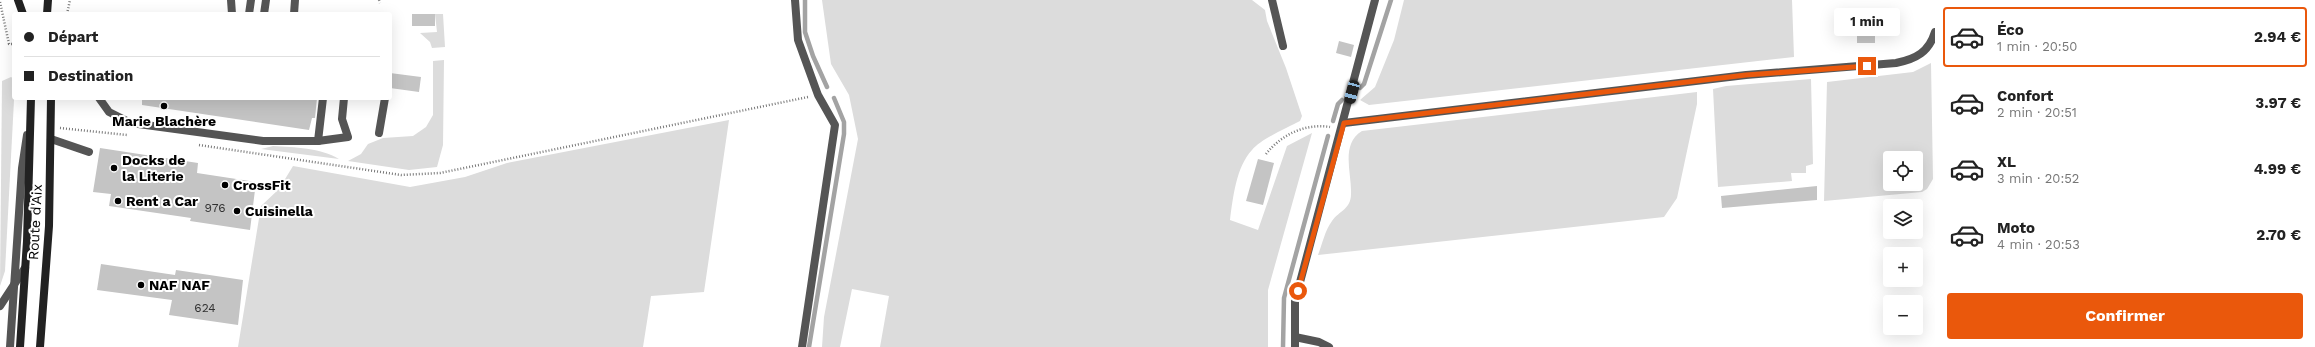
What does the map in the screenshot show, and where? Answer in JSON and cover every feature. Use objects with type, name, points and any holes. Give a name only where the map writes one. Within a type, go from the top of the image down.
[{"type":"main road","points":[[18,0],[22,12]]},
{"type":"main road","points":[[47,12],[48,0]]},
{"type":"main road","name":"Route d'Aix","points":[[20,347],[25,268],[31,100]]},
{"type":"main road","name":"Route d'Aix","points":[[40,347],[49,226],[52,139],[51,100]]},
{"type":"street","points":[[231,0],[232,12]]},
{"type":"street","points":[[249,12],[251,0]]},
{"type":"street","points":[[264,12],[266,0]]},
{"type":"street","points":[[294,12],[295,0]]},
{"type":"street","points":[[795,0],[798,40],[818,95],[835,125],[802,347]]},
{"type":"street","points":[[1272,0],[1283,46]]},
{"type":"street","points":[[1295,347],[1295,301],[1343,126],[1375,0]]},
{"type":"street","points":[[1343,126],[1746,75],[1896,63],[1909,60],[1923,53],[1930,45],[1935,32]]},
{"type":"street","points":[[100,100],[109,112],[131,123],[263,141],[318,141],[348,137],[342,119],[344,100]]},
{"type":"street","points":[[318,141],[323,100]]},
{"type":"street","points":[[379,133],[385,100]]},
{"type":"street","points":[[10,347],[22,168],[31,111]]},
{"type":"street","points":[[52,139],[89,152]]},
{"type":"street","points":[[0,306],[25,268]]},
{"type":"street","points":[[1295,337],[1319,342],[1329,347]]},
{"type":"path","points":[[67,12],[70,0]]},
{"type":"path","points":[[0,2],[9,44],[12,44]]},
{"type":"path","points":[[195,145],[401,176],[419,175],[440,173],[818,95]]},
{"type":"path","points":[[1266,154],[1275,142],[1306,127],[1317,125],[1343,126]]},
{"type":"path","points":[[52,127],[96,130],[134,136]]},
{"type":"shaded area","points":[[822,0],[1252,0],[1265,10],[1267,21],[1286,68],[1302,116],[1300,121],[1261,142],[1247,157],[1242,165],[1236,183],[1230,220],[1258,230],[1287,146],[1312,133],[1268,290],[1268,347],[880,347],[889,296],[852,289],[840,347],[822,347],[824,317],[858,139],[849,95],[831,64]]},
{"type":"shaded area","points":[[1404,0],[1792,0],[1794,57],[1369,105],[1360,100],[1375,87],[1394,40]]},
{"type":"shaded area","points":[[435,14],[443,14],[445,47],[432,48],[430,42],[420,33],[437,32]]},
{"type":"shaded area","points":[[444,60],[443,145],[437,167],[409,170],[348,161],[361,154],[368,144],[383,138],[413,136],[426,127],[433,115],[433,61]]},
{"type":"shaded area","points":[[1931,63],[1933,179],[1927,189],[1922,192],[1824,201],[1827,82],[1913,72]]},
{"type":"shaded area","points":[[12,78],[12,100],[14,100],[5,271],[0,286],[2,81]]},
{"type":"shaded area","points":[[1811,79],[1813,164],[1806,166],[1806,173],[1791,173],[1792,181],[1718,187],[1713,89],[1726,86]]},
{"type":"shaded area","points":[[1697,92],[1697,104],[1677,198],[1664,217],[1318,255],[1330,225],[1349,203],[1351,186],[1349,151],[1355,137],[1362,131]]},
{"type":"shaded area","points":[[729,120],[704,292],[651,296],[643,347],[238,347],[261,206],[279,189],[293,166],[410,187],[465,177],[507,163]]},
{"type":"shaded area","points":[[273,146],[316,150],[339,159],[261,149]]},
{"type":"building","points":[[412,14],[435,14],[435,26],[412,26]]},
{"type":"building","points":[[1857,30],[1875,30],[1875,43],[1857,43]]},
{"type":"building","points":[[1339,41],[1354,45],[1351,57],[1336,53]]},
{"type":"building","points":[[392,73],[421,77],[419,92],[392,88]]},
{"type":"building","points":[[142,100],[317,100],[315,118],[312,118],[309,130],[142,105]]},
{"type":"building","points":[[100,148],[198,163],[197,173],[256,182],[250,230],[190,221],[191,218],[109,206],[111,194],[93,192]]},
{"type":"building","points":[[1258,159],[1274,163],[1263,205],[1246,201]]},
{"type":"building","points":[[1817,186],[1817,200],[1722,208],[1721,196]]},
{"type":"building","points":[[101,264],[175,275],[176,270],[243,280],[238,325],[169,315],[172,300],[97,290]]},
{"type":"waterway","points":[[805,0],[805,32],[813,56],[827,87]]},
{"type":"waterway","points":[[1360,88],[1364,84],[1391,0]]},
{"type":"waterway","points":[[809,347],[844,134],[844,122],[834,98]]},
{"type":"waterway","points":[[1333,121],[1338,104],[1342,100]]},
{"type":"waterway","points":[[1283,347],[1284,298],[1328,136]]},
{"type":"place","name":"Marie Blachère","points":[[164,106]]},
{"type":"place","name":"Docks de la Literie","points":[[114,168]]},
{"type":"place","name":"CrossFit","points":[[225,185]]},
{"type":"place","name":"Rent a Car","points":[[118,201]]},
{"type":"place","name":"Cuisinella","points":[[237,211]]},
{"type":"place","name":"NAF NAF","points":[[141,285]]},
{"type":"route","points":[[1298,291],[1344,123],[1746,75],[1867,66]]}]
